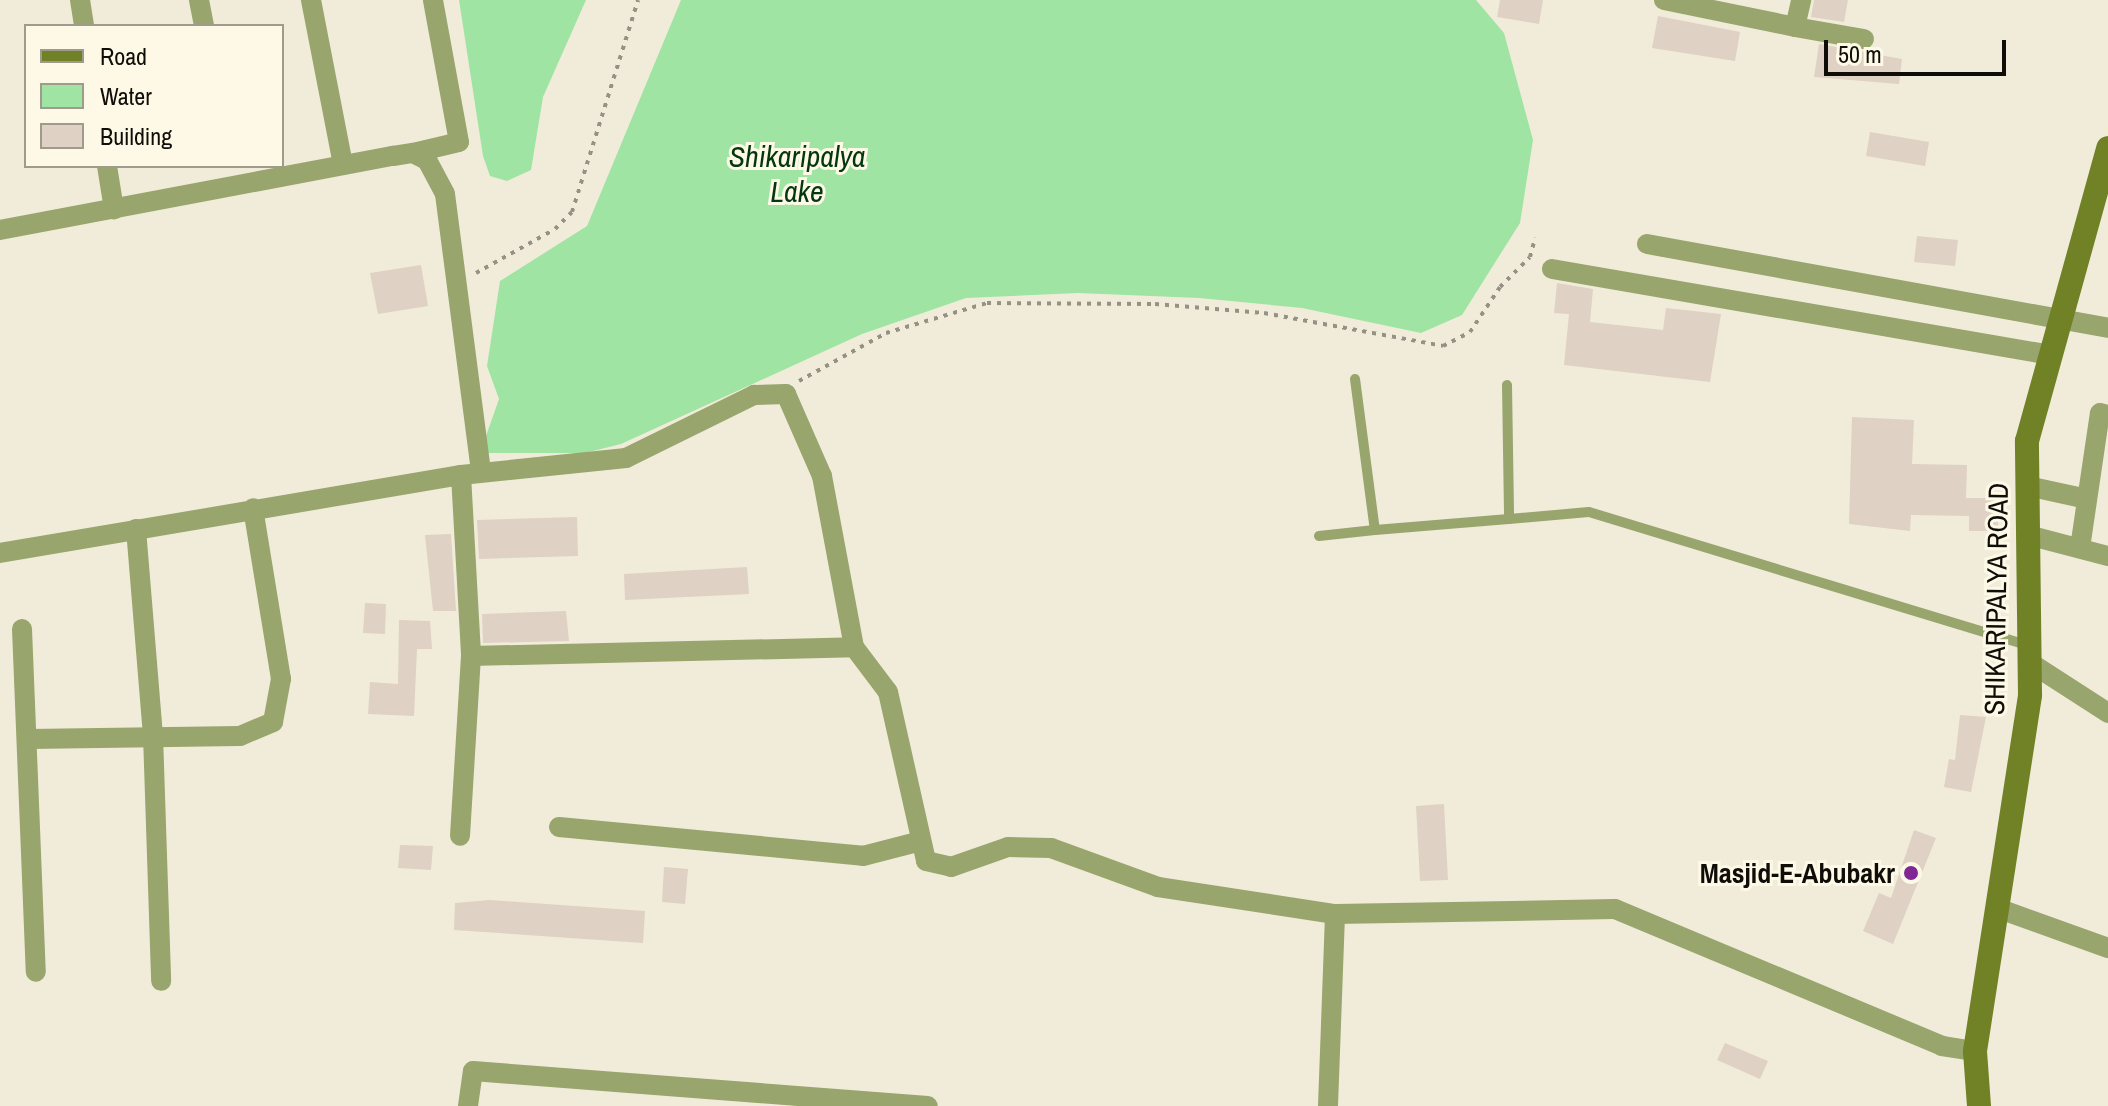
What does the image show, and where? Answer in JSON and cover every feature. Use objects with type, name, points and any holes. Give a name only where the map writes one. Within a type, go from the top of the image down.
[{"type":"street","points":[[80,0],[84,24]]},
{"type":"street","points":[[199,0],[204,24]]},
{"type":"street","points":[[311,0],[343,165]]},
{"type":"street","points":[[0,228],[114,209],[234,176],[343,165],[459,142],[433,0]]},
{"type":"street","points":[[1664,0],[1864,39]]},
{"type":"street","points":[[1795,27],[1801,0]]},
{"type":"street","name":"SHIKARIPALYA ROAD","points":[[1979,1106],[1975,1051],[1997,908],[2029,654],[2027,441],[2108,148]]},
{"type":"street","points":[[413,153],[427,160],[445,194],[471,473],[471,656],[460,836]]},
{"type":"street","points":[[107,168],[114,209]]},
{"type":"street","points":[[1647,244],[2062,315],[2108,328]]},
{"type":"street","points":[[1552,269],[2051,355]]},
{"type":"street","points":[[0,553],[471,473],[626,458],[754,395],[786,394],[822,476],[854,647],[888,692],[917,842],[932,866],[951,867],[1008,847],[1051,848],[1158,887],[1335,914],[1615,909],[1942,1046],[1975,1051]]},
{"type":"street","points":[[2080,548],[2100,413],[2108,415]]},
{"type":"street","points":[[2027,486],[2087,499]]},
{"type":"street","points":[[29,739],[240,736],[273,722],[281,679],[253,508]]},
{"type":"street","points":[[136,529],[153,735],[161,981]]},
{"type":"street","points":[[2028,535],[2108,556]]},
{"type":"street","points":[[22,629],[29,739],[36,972]]},
{"type":"street","points":[[471,656],[854,647]]},
{"type":"street","points":[[2029,654],[2108,713]]},
{"type":"street","points":[[559,827],[863,856],[917,842]]},
{"type":"street","points":[[1997,908],[2108,948]]},
{"type":"street","points":[[1328,1106],[1335,914]]},
{"type":"street","points":[[468,1106],[473,1071],[928,1106]]},
{"type":"lane","points":[[1355,379],[1375,530]]},
{"type":"lane","points":[[1507,385],[1509,519]]},
{"type":"lane","points":[[1319,536],[1589,512],[2029,654]]},
{"type":"path","points":[[454,287],[555,229],[572,212],[638,0]]},
{"type":"path","points":[[786,394],[803,377],[886,333],[987,303],[1128,303],[1264,313],[1443,346],[1470,332],[1500,287],[1530,257],[1535,238]]},
{"type":"water","points":[[459,0],[586,0],[543,97],[531,170],[507,181],[490,176],[483,156]]},
{"type":"water","name":"Shikaripalya Lake","points":[[681,0],[1476,0],[1504,33],[1533,140],[1520,223],[1462,315],[1421,333],[1302,308],[1199,298],[1078,293],[966,298],[862,334],[621,444],[585,453],[480,453],[499,399],[487,366],[500,281],[587,226]]},
{"type":"building","points":[[1500,0],[1543,0],[1539,24],[1497,17]]},
{"type":"building","points":[[1814,0],[1848,0],[1844,22],[1811,17]]},
{"type":"building","points":[[1658,16],[1740,32],[1735,61],[1652,48]]},
{"type":"building","points":[[1819,44],[1902,59],[1899,84],[1814,77]]},
{"type":"building","points":[[1870,132],[1929,142],[1925,166],[1866,156]]},
{"type":"building","points":[[1917,236],[1958,240],[1955,266],[1914,262]]},
{"type":"building","points":[[421,265],[428,306],[378,314],[370,273]]},
{"type":"building","points":[[1557,283],[1593,289],[1590,322],[1663,330],[1666,308],[1721,314],[1710,382],[1564,365],[1569,314],[1554,313]]},
{"type":"building","points":[[1852,417],[1914,420],[1912,464],[1967,465],[1966,498],[1998,498],[1998,531],[1969,531],[1969,516],[1911,515],[1910,531],[1849,524]]},
{"type":"building","points":[[577,517],[578,556],[479,559],[477,520]]},
{"type":"building","points":[[451,534],[456,611],[433,611],[425,535]]},
{"type":"building","points":[[747,567],[749,594],[625,600],[624,574]]},
{"type":"building","points":[[365,603],[386,604],[385,634],[363,633]]},
{"type":"building","points":[[566,611],[569,641],[483,643],[482,614]]},
{"type":"building","points":[[399,620],[430,621],[432,649],[417,649],[414,716],[368,714],[370,682],[398,684]]},
{"type":"building","points":[[1960,715],[1986,717],[1971,792],[1944,787],[1949,759],[1955,760]]},
{"type":"building","points":[[1444,804],[1448,880],[1420,881],[1416,806]]},
{"type":"building","points":[[1914,830],[1936,838],[1893,944],[1863,931],[1879,893],[1891,898]]},
{"type":"building","points":[[400,845],[433,846],[431,870],[398,868]]},
{"type":"building","points":[[664,867],[688,869],[685,904],[662,902]]},
{"type":"building","points":[[490,900],[645,911],[643,943],[454,930],[455,903]]},
{"type":"building","points":[[1725,1043],[1768,1061],[1760,1079],[1717,1060]]},
{"type":"place","name":"Masjid-E-Abubakr","points":[[1911,873]]}]
